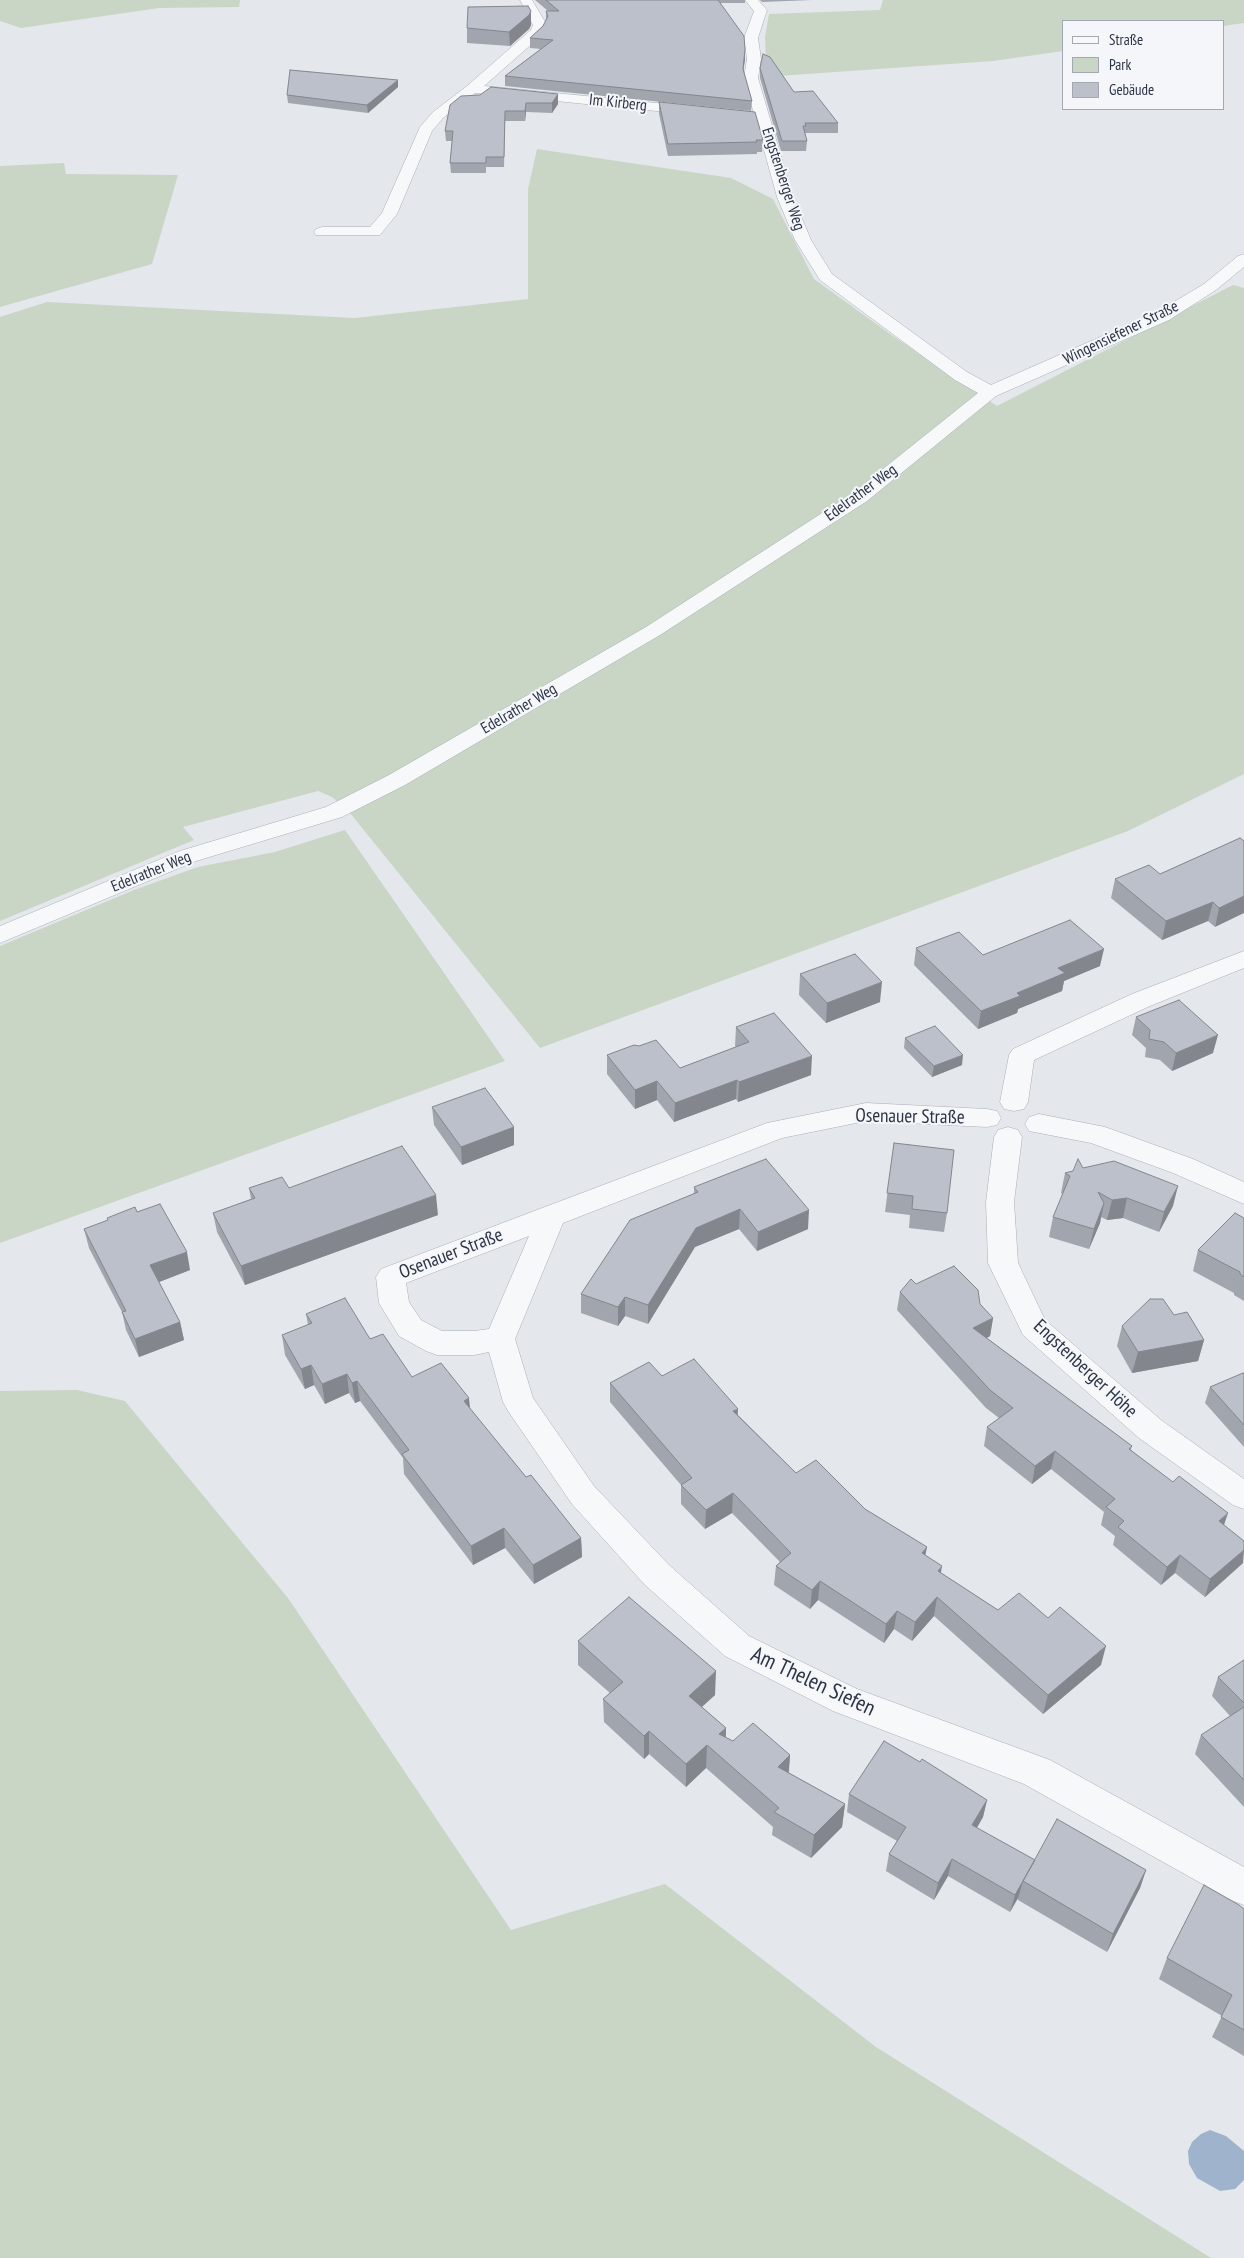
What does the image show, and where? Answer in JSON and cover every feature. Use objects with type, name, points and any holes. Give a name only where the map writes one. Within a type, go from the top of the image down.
[{"type":"street","points":[[322,232],[374,232],[389,214],[425,130],[438,115],[472,89],[537,32],[540,25],[526,0]]},
{"type":"street","name":"Engstenberger Weg","points":[[751,0],[761,10],[751,38],[754,59],[751,78],[785,197],[803,240],[826,277],[961,376],[990,392]]},
{"type":"street","name":"Im Kirberg","points":[[472,89],[714,113]]},
{"type":"street","points":[[744,116],[763,118]]},
{"type":"street","name":"Wingensiefener Straße","points":[[990,392],[1163,316],[1210,287],[1244,259]]},
{"type":"street","name":"Edelrather Weg","points":[[0,935],[188,856],[334,812],[397,780],[653,631],[860,497],[990,392]]},
{"type":"street","points":[[1244,958],[1141,1000],[1022,1055],[1014,1102],[1035,1112],[1039,1124],[1095,1134],[1184,1166],[1244,1194]]},
{"type":"street","name":"Osenauer Straße","points":[[997,1127],[988,1111],[994,1106],[1014,1102]]},
{"type":"street","name":"Osenauer Straße","points":[[500,1339],[474,1342],[437,1342],[410,1328],[394,1303],[391,1277],[777,1130],[866,1112],[997,1127],[1028,1135],[1036,1130],[1039,1124]]},
{"type":"street","name":"Engstenberger Höhe","points":[[997,1127],[1003,1263],[1034,1327],[1150,1429],[1244,1496]]},
{"type":"street","points":[[500,1339],[551,1216]]},
{"type":"street","name":"Am Thelen Siefen","points":[[500,1339],[519,1402],[583,1495],[657,1575],[737,1646],[845,1700],[1037,1772],[1244,1887]]},
{"type":"green space","points":[[0,0],[240,0],[239,7],[159,8],[21,28],[0,21]]},
{"type":"green space","points":[[883,0],[1244,0],[1244,23],[1224,26],[1224,20],[1062,20],[1062,51],[993,61],[764,77],[766,62],[765,37],[769,14],[880,10]]},
{"type":"green space","points":[[537,149],[731,178],[773,199],[814,279],[893,336],[997,406],[1233,285],[1244,288],[1244,774],[1128,831],[540,1048],[350,813],[332,797],[318,791],[183,827],[194,840],[0,921],[0,317],[47,302],[355,318],[528,299],[528,189]]},
{"type":"green space","points":[[64,163],[66,174],[178,175],[152,264],[0,307],[0,166]]},
{"type":"green space","points":[[345,830],[505,1061],[0,1243],[0,946],[134,890],[198,867],[275,852]]},
{"type":"green space","points":[[77,1390],[125,1401],[288,1598],[511,1930],[665,1884],[876,2047],[1211,2258],[0,2258],[0,1391]]},
{"type":"water","points":[[1210,2130],[1226,2136],[1244,2151],[1244,2180],[1235,2189],[1220,2191],[1197,2178],[1189,2164],[1188,2151],[1192,2142],[1201,2134]]},
{"type":"building","points":[[546,0],[718,0],[744,36],[743,69],[752,101],[505,76],[553,40],[530,38],[543,26],[548,16],[546,11],[559,11]]},
{"type":"building","points":[[528,6],[531,11],[529,15],[509,32],[467,28],[468,7]]},
{"type":"building","points":[[763,54],[770,57],[794,92],[813,91],[838,123],[805,123],[806,126],[803,126],[807,141],[782,141],[760,68]]},
{"type":"building","points":[[290,70],[398,80],[367,105],[287,95]]},
{"type":"building","points":[[491,87],[558,94],[552,103],[526,103],[525,111],[505,111],[504,157],[486,157],[486,163],[450,163],[453,131],[445,131],[450,105],[461,96],[480,95]]},
{"type":"building","points":[[659,102],[755,112],[763,140],[756,140],[757,142],[668,144]]},
{"type":"building","points":[[1240,838],[1244,841],[1244,896],[1219,908],[1213,902],[1166,921],[1115,879],[1149,865],[1160,874]]},
{"type":"building","points":[[1070,920],[1104,949],[1058,968],[1065,973],[1017,993],[1020,996],[981,1011],[916,948],[959,932],[983,955]]},
{"type":"building","points":[[855,954],[882,982],[827,1003],[800,974]]},
{"type":"building","points":[[1179,1000],[1218,1035],[1176,1053],[1164,1042],[1149,1039],[1150,1030],[1136,1017]]},
{"type":"building","points":[[774,1013],[812,1056],[739,1082],[737,1080],[675,1103],[657,1081],[635,1090],[607,1055],[634,1045],[639,1046],[656,1040],[680,1068],[749,1042],[736,1027]]},
{"type":"building","points":[[935,1026],[963,1055],[934,1066],[905,1038]]},
{"type":"building","points":[[485,1088],[514,1127],[461,1147],[432,1107]]},
{"type":"building","points":[[894,1143],[954,1150],[947,1213],[912,1209],[913,1196],[887,1193]]},
{"type":"building","points":[[402,1146],[436,1195],[241,1266],[213,1213],[255,1198],[249,1188],[282,1177],[289,1188]]},
{"type":"building","points":[[766,1159],[809,1210],[758,1232],[740,1209],[696,1228],[648,1305],[625,1297],[618,1307],[581,1294],[630,1220],[698,1192],[694,1187]]},
{"type":"building","points":[[1078,1159],[1083,1168],[1114,1161],[1178,1186],[1164,1212],[1127,1198],[1112,1200],[1098,1192],[1104,1203],[1094,1229],[1053,1217],[1070,1176],[1065,1173],[1073,1171]]},
{"type":"building","points":[[160,1204],[187,1252],[150,1265],[180,1322],[135,1339],[122,1312],[126,1311],[84,1229],[135,1207],[137,1212]]},
{"type":"building","points":[[1235,1213],[1244,1218],[1244,1277],[1240,1272],[1198,1250]]},
{"type":"building","points":[[954,1266],[978,1290],[980,1304],[993,1318],[973,1328],[1132,1446],[1129,1449],[1173,1482],[1179,1476],[1228,1513],[1219,1521],[1244,1541],[1244,1550],[1210,1579],[1180,1555],[1167,1567],[1118,1527],[1124,1521],[1106,1507],[1115,1499],[1055,1451],[1035,1466],[987,1427],[1013,1408],[990,1390],[900,1292],[911,1279],[916,1284]]},
{"type":"building","points":[[345,1298],[370,1339],[383,1334],[412,1377],[441,1363],[469,1398],[464,1401],[526,1477],[531,1475],[581,1538],[533,1565],[504,1528],[471,1546],[402,1454],[409,1450],[357,1381],[352,1383],[347,1374],[322,1384],[311,1365],[301,1369],[282,1335],[312,1323],[306,1314]]},
{"type":"building","points":[[1150,1299],[1163,1299],[1174,1315],[1187,1312],[1204,1340],[1138,1352],[1122,1326]]},
{"type":"building","points":[[694,1359],[738,1409],[733,1411],[796,1473],[816,1460],[865,1509],[927,1547],[922,1553],[942,1566],[938,1571],[998,1610],[1019,1593],[1048,1618],[1060,1607],[1106,1646],[1048,1695],[937,1597],[915,1622],[897,1611],[886,1624],[820,1581],[812,1590],[776,1566],[791,1553],[733,1493],[706,1510],[681,1485],[692,1478],[610,1383],[649,1362],[662,1376]]},
{"type":"building","points":[[1244,1374],[1244,1425],[1210,1387]]},
{"type":"building","points":[[629,1597],[716,1671],[689,1696],[726,1728],[719,1734],[733,1741],[753,1723],[790,1755],[778,1767],[845,1804],[814,1835],[774,1812],[779,1808],[707,1745],[686,1764],[649,1731],[644,1736],[603,1699],[623,1682],[578,1641]]},
{"type":"building","points":[[1244,1660],[1244,1703],[1218,1677]]},
{"type":"building","points":[[1244,1707],[1244,1780],[1201,1735]]},
{"type":"building","points":[[884,1741],[920,1762],[922,1759],[987,1800],[972,1825],[1035,1860],[1015,1895],[952,1859],[938,1883],[889,1854],[906,1827],[849,1794]]},
{"type":"building","points":[[1057,1819],[1146,1870],[1113,1934],[1023,1881]]},
{"type":"building","points":[[1204,1885],[1244,1909],[1244,2030],[1221,2017],[1232,1995],[1167,1958]]}]
